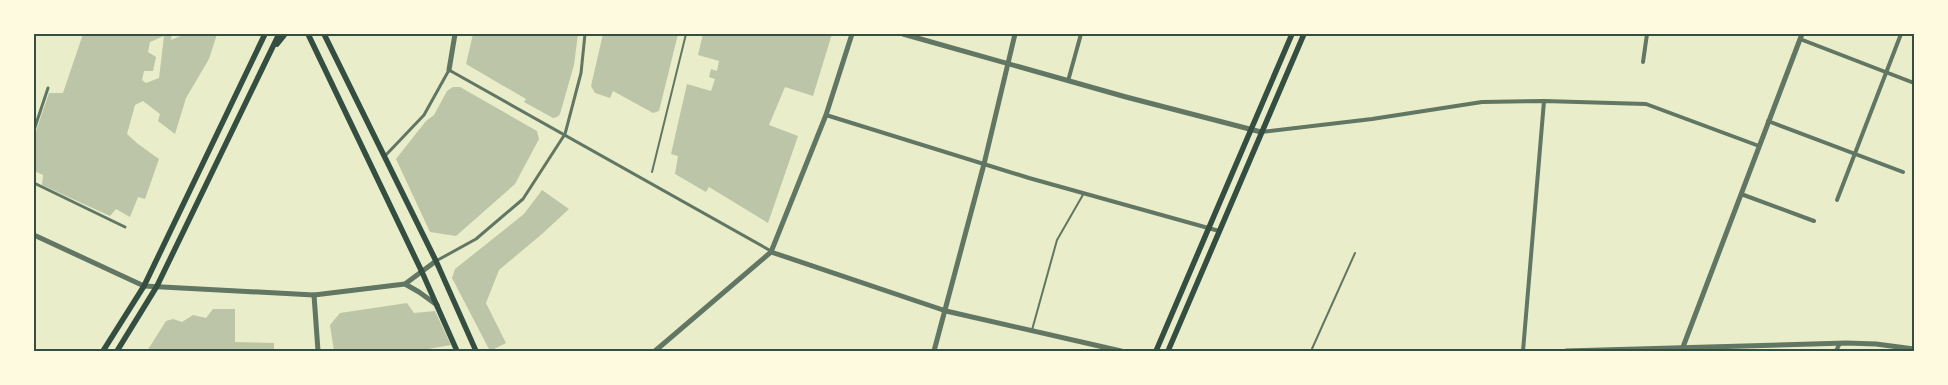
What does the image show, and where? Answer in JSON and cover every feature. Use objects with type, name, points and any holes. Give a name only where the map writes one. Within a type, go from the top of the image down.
[{"type":"main road","points":[[103,351],[144,286],[265,34]]},
{"type":"main road","points":[[117,351],[157,286],[279,34]]},
{"type":"main road","points":[[272,48],[285,34]]},
{"type":"main road","points":[[324,34],[436,261],[476,351]]},
{"type":"main road","points":[[1156,351],[1249,130],[1292,34]]},
{"type":"main road","points":[[1168,351],[1304,34]]},
{"type":"main road","points":[[308,36],[422,272],[457,351]]},
{"type":"street","points":[[384,157],[424,115],[449,70],[455,34]]},
{"type":"street","points":[[34,235],[144,286],[314,295],[405,284],[436,261],[476,239],[519,203],[565,134],[581,73],[585,34]]},
{"type":"street","points":[[656,351],[771,252],[826,115],[852,34]]},
{"type":"street","points":[[903,34],[1068,81],[1261,132],[1372,119],[1482,102],[1544,101],[1646,104],[1759,146]]},
{"type":"street","points":[[934,351],[984,164],[1015,34]]},
{"type":"street","points":[[1068,81],[1080,34]]},
{"type":"street","points":[[1644,62],[1647,34]]},
{"type":"street","points":[[1838,200],[1901,34]]},
{"type":"street","points":[[1683,348],[1801,36],[1886,73],[1914,83]]},
{"type":"street","points":[[449,70],[771,252],[946,311],[1121,351]]},
{"type":"street","points":[[34,130],[48,88]]},
{"type":"street","points":[[1523,351],[1544,101]]},
{"type":"street","points":[[826,115],[984,164],[1219,231]]},
{"type":"street","points":[[1768,121],[1903,172]]},
{"type":"street","points":[[34,183],[125,227]]},
{"type":"street","points":[[1741,194],[1814,221]]},
{"type":"street","points":[[405,284],[437,305]]},
{"type":"street","points":[[314,295],[318,351]]},
{"type":"street","points":[[1836,351],[1840,343]]},
{"type":"street","points":[[1566,351],[1840,343],[1876,344],[1914,349]]},
{"type":"lane","points":[[652,172],[686,34]]},
{"type":"lane","points":[[1032,330],[1057,240],[1084,193]]},
{"type":"lane","points":[[1311,351],[1355,253]]},
{"type":"building","points":[[83,34],[172,34],[171,40],[185,34],[217,34],[209,59],[186,98],[175,134],[158,121],[160,114],[143,101],[135,105],[127,134],[159,159],[145,199],[138,197],[130,217],[116,209],[110,216],[42,185],[43,175],[34,171],[36,159],[34,158],[34,137],[49,93],[63,93]],"holes":[[[164,36],[159,78],[146,83],[142,80],[144,71],[153,71],[156,57],[148,52],[150,42]]]},
{"type":"building","points":[[473,34],[578,34],[574,65],[560,114],[553,118],[524,102],[526,99],[466,64]]},
{"type":"building","points":[[603,34],[678,34],[659,111],[653,113],[613,91],[610,98],[595,93],[591,86]]},
{"type":"building","points":[[703,34],[832,34],[813,96],[785,87],[769,125],[798,136],[768,223],[709,187],[706,192],[675,174],[678,156],[671,154],[687,84],[711,91],[715,79],[709,77],[711,69],[717,71],[719,61],[698,55]]},
{"type":"building","points":[[453,87],[460,87],[537,131],[539,139],[515,184],[456,236],[430,232],[396,159],[426,121],[434,115],[447,91]]},
{"type":"building","points":[[542,190],[569,209],[499,270],[486,303],[506,343],[490,351],[452,278],[455,269],[524,214]]},
{"type":"building","points":[[407,303],[414,313],[435,311],[451,345],[416,351],[334,351],[330,325],[340,313]]},
{"type":"building","points":[[213,309],[235,309],[235,342],[274,343],[274,351],[147,351],[166,321],[173,319],[182,322],[193,315],[206,318]]}]
